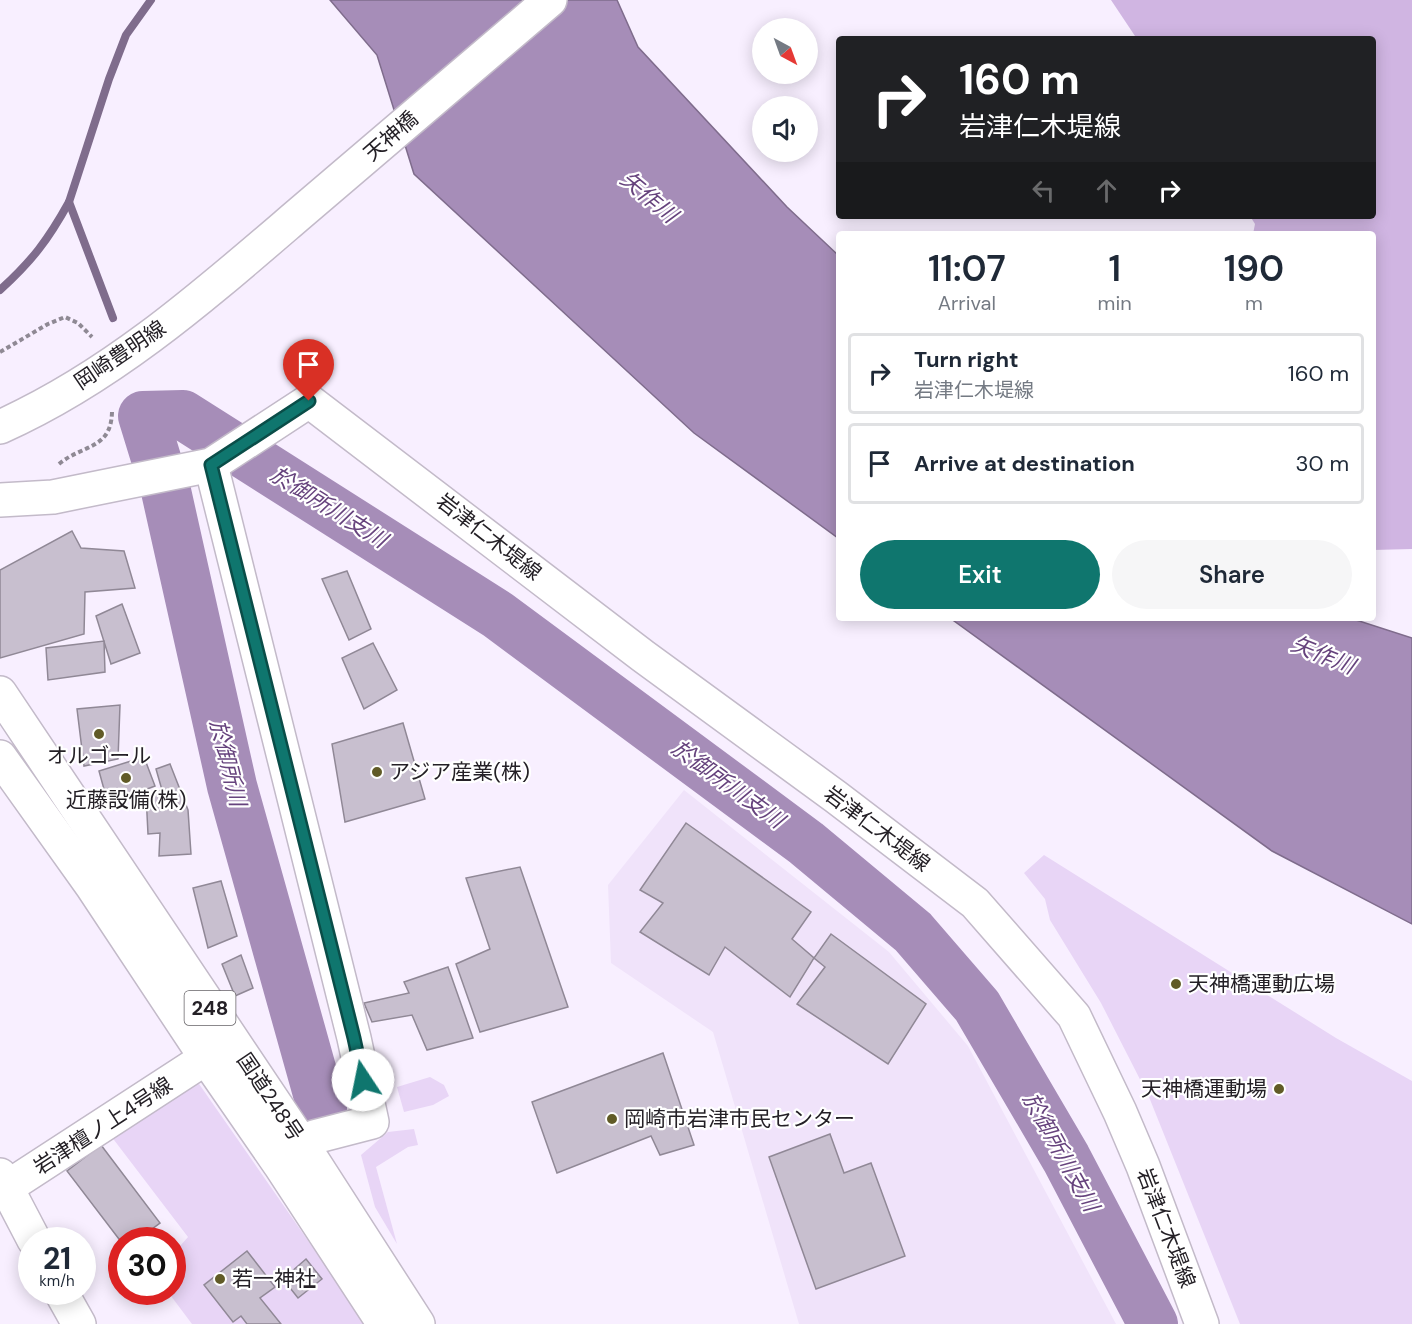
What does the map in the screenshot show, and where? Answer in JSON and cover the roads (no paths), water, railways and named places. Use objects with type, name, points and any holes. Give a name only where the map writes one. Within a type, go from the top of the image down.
[{"type":"main road","name":"天神橋","points":[[232,271],[550,0]]},
{"type":"main road","name":"岡崎豊明線","points":[[0,427],[61,395],[115,362],[232,271]]},
{"type":"main road","name":"岩津仁木堤線","points":[[199,467],[309,401],[454,509],[643,656],[836,797],[975,903],[1074,1016],[1143,1166],[1202,1324]]},
{"type":"main road","points":[[0,501],[53,497],[199,467],[354,1038],[372,1122],[315,1137],[292,1156]]},
{"type":"main road","name":"国道248号","points":[[0,693],[292,1156],[384,1324]]},
{"type":"main road","name":"国道248号","points":[[0,757],[92,886],[206,1058],[292,1156],[418,1324]]},
{"type":"main road","name":"岩津檀ノ上4号線","points":[[2,1185],[206,1058]]},
{"type":"main road","points":[[2,1185],[26,1227]]},
{"type":"main road","points":[[68,1305],[79,1324]]},
{"type":"water","name":"矢作川","points":[[330,0],[617,0],[638,47],[787,207],[836,253],[836,537],[694,433],[414,174],[377,55]]},
{"type":"water","name":"矢作川","points":[[954,621],[1359,621],[1412,638],[1412,924],[1272,851]]},
{"type":"waterway","points":[[113,318],[69,202],[109,79],[126,35],[151,0]]},
{"type":"waterway","points":[[0,290],[39,249],[69,202]]},
{"type":"waterway","points":[[139,397],[143,416]]},
{"type":"waterway","name":"於御所川支川","points":[[322,1108],[232,786],[166,491],[143,416],[183,415],[498,615],[806,843],[913,932],[977,1006],[1066,1158],[1153,1324]]},
{"type":"place","name":"オルゴール","points":[[99,734]]},
{"type":"place","name":"アジア産業(株)","points":[[377,772]]},
{"type":"place","name":"近藤設備(株)","points":[[126,778]]},
{"type":"place","name":"天神橋運動広場","points":[[1176,984]]},
{"type":"place","name":"天神橋運動場","points":[[1279,1089]]},
{"type":"place","name":"岡崎市岩津市民センター","points":[[612,1119]]},
{"type":"place","name":"若一神社","points":[[220,1279]]},
{"type":"water label","name":"於御所川","points":[[228,763]]}]
